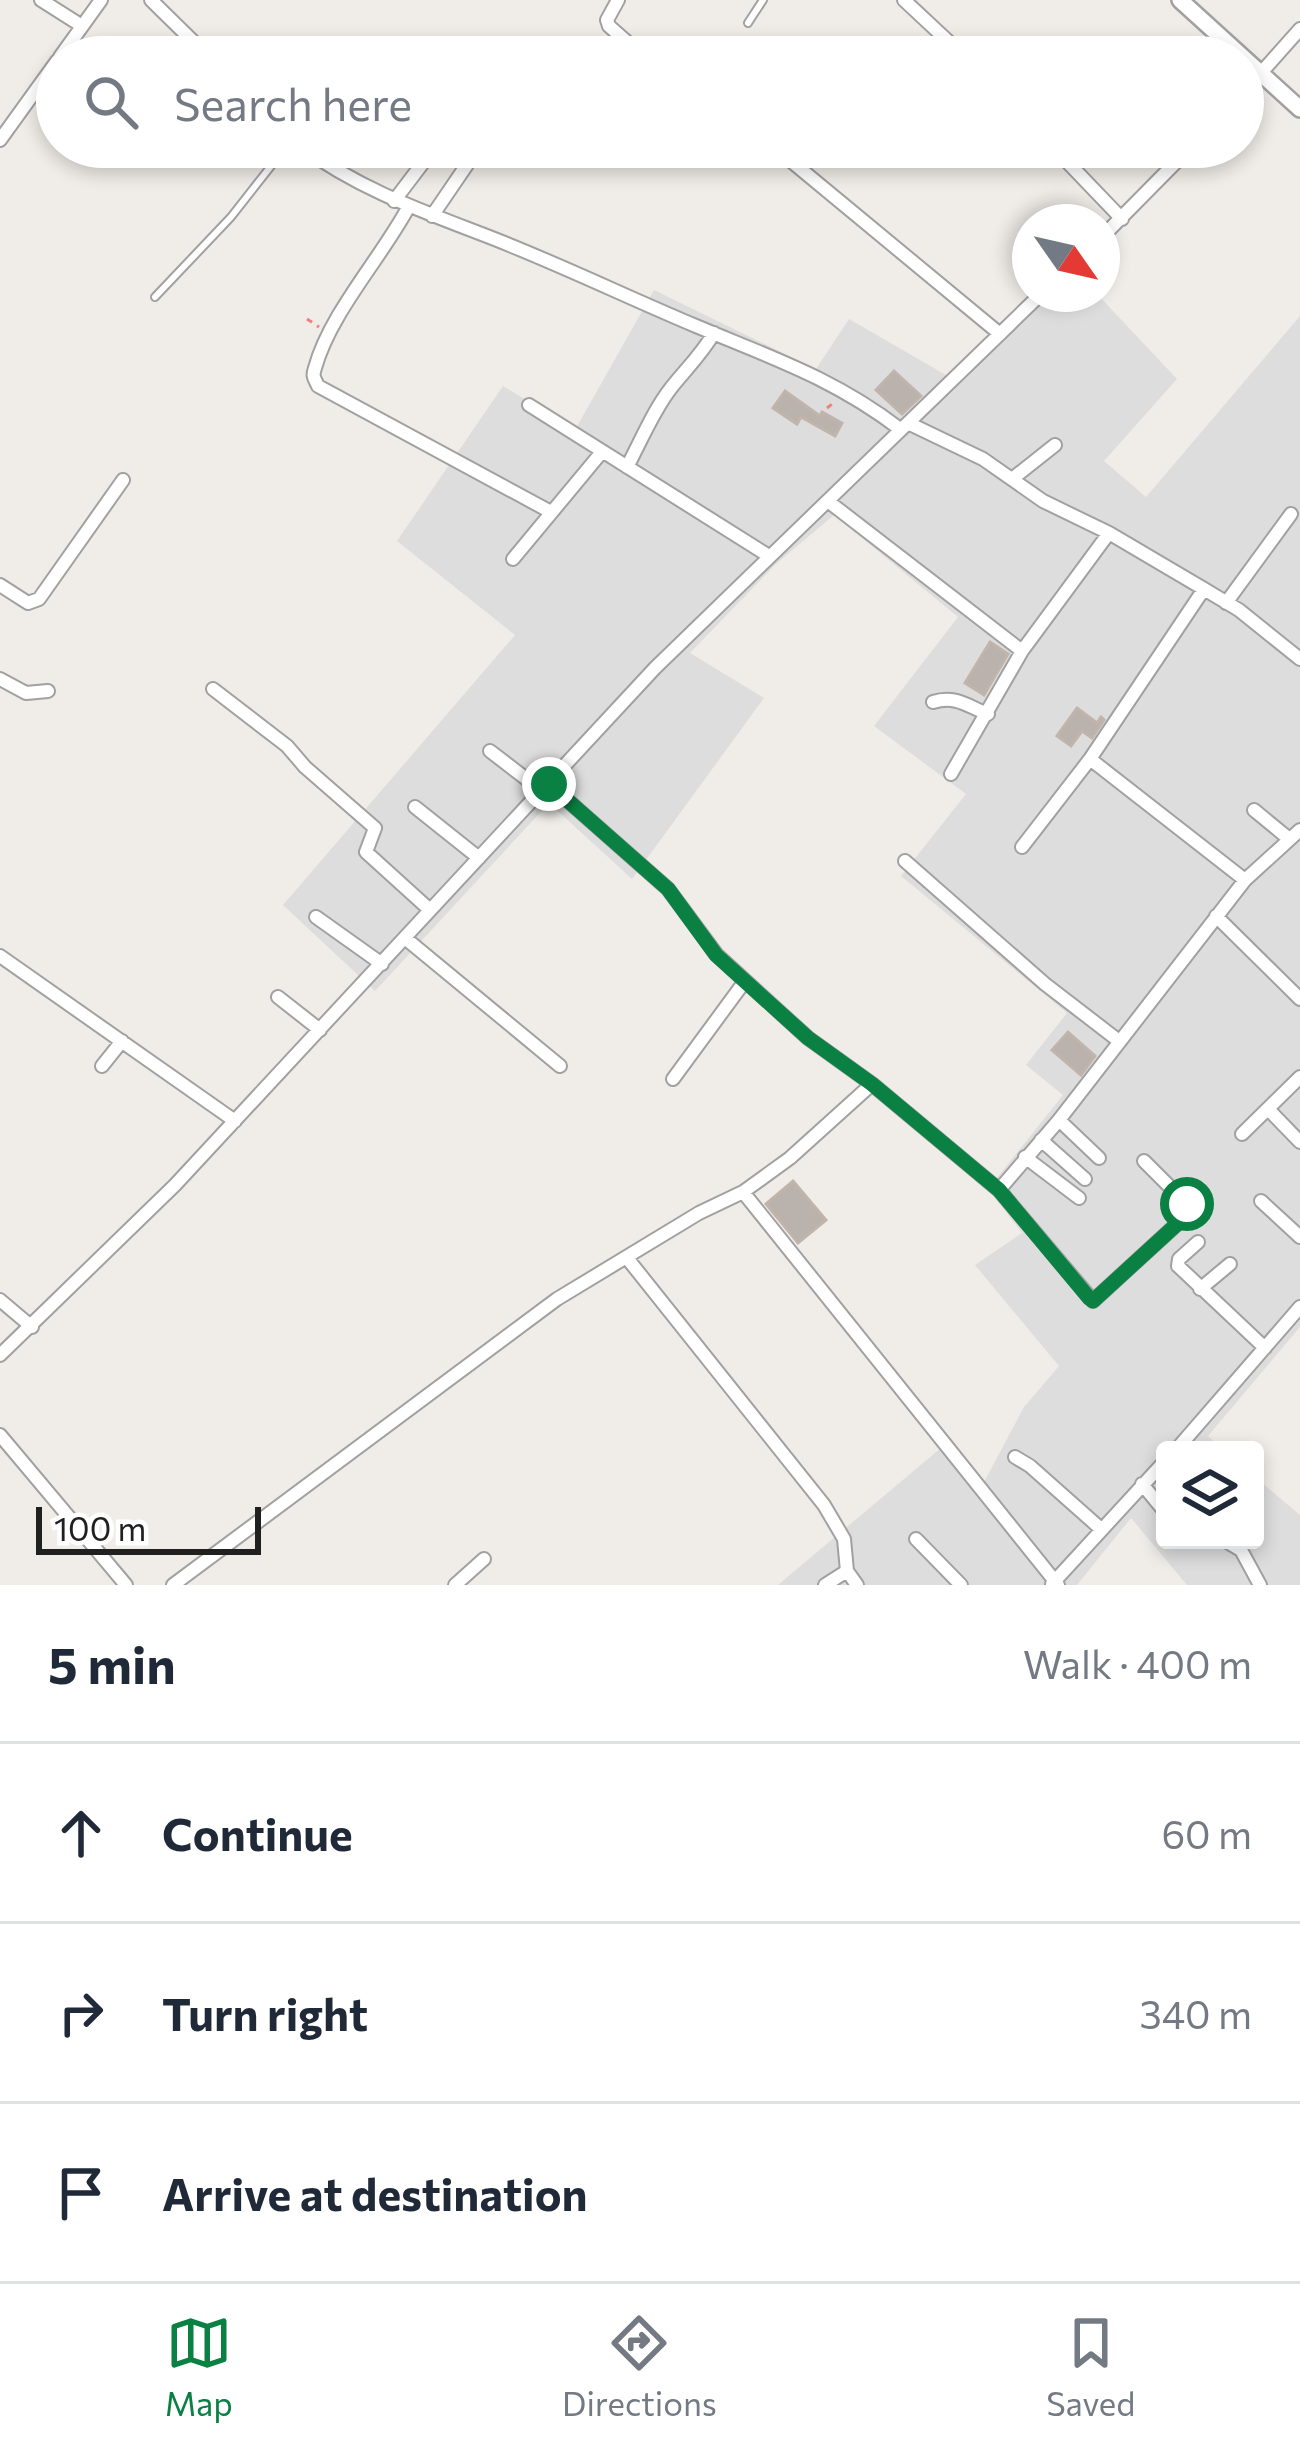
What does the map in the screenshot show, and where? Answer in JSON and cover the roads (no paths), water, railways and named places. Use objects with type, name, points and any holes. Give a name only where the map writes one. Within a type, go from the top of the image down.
[{"type":"street","points":[[41,0],[82,26]]},
{"type":"street","points":[[75,36],[101,0]]},
{"type":"street","points":[[152,0],[188,36]]},
{"type":"street","points":[[618,0],[607,20],[618,36]]},
{"type":"street","points":[[904,0],[943,36]]},
{"type":"street","points":[[1180,0],[1220,36]]},
{"type":"street","points":[[1264,72],[1300,29]]},
{"type":"street","points":[[1264,76],[1300,109]]},
{"type":"street","points":[[0,140],[36,90]]},
{"type":"street","points":[[333,168],[402,204],[540,256],[813,372],[904,426],[983,459],[1043,501],[1109,533],[1226,603],[1300,659]]},
{"type":"street","points":[[423,168],[330,335],[314,379],[318,386],[551,512]]},
{"type":"street","points":[[432,216],[465,168]]},
{"type":"street","points":[[799,168],[1000,334]]},
{"type":"street","points":[[1073,168],[1122,219],[1171,168]]},
{"type":"street","points":[[0,1355],[235,1121],[655,668],[1023,312]]},
{"type":"street","points":[[627,467],[661,403],[714,333]]},
{"type":"street","points":[[529,405],[769,556]]},
{"type":"street","points":[[1012,479],[1055,445]]},
{"type":"street","points":[[513,560],[601,452]]},
{"type":"street","points":[[0,585],[28,603],[39,599],[123,480]]},
{"type":"street","points":[[829,502],[1022,651]]},
{"type":"street","points":[[1226,603],[1291,514]]},
{"type":"street","points":[[951,774],[1022,651],[1109,533]]},
{"type":"street","points":[[1022,847],[1090,759],[1204,590]]},
{"type":"street","points":[[0,679],[26,693],[48,691]]},
{"type":"street","points":[[213,689],[287,746],[316,778],[370,821],[374,837],[366,851],[430,910]]},
{"type":"street","points":[[933,702],[960,700],[988,714]]},
{"type":"street","points":[[490,752],[545,787],[668,889],[716,955],[808,1038],[872,1084],[999,1190],[1093,1301],[1188,1214],[1187,1204],[1144,1161]]},
{"type":"street","points":[[1090,759],[1245,880]]},
{"type":"street","points":[[416,807],[479,858]]},
{"type":"street","points":[[999,1190],[1245,880],[1294,834],[1254,811]]},
{"type":"street","points":[[905,862],[1118,1041]]},
{"type":"street","points":[[1216,916],[1300,999]]},
{"type":"street","points":[[316,917],[382,964]]},
{"type":"street","points":[[405,938],[560,1066]]},
{"type":"street","points":[[0,956],[235,1121]]},
{"type":"street","points":[[673,1078],[745,981]]},
{"type":"street","points":[[278,997],[320,1030]]},
{"type":"street","points":[[102,1066],[122,1041]]},
{"type":"street","points":[[1242,1134],[1300,1077]]},
{"type":"street","points":[[172,1585],[556,1299],[699,1213],[743,1192],[790,1158],[872,1084]]},
{"type":"street","points":[[1268,1109],[1300,1142]]},
{"type":"street","points":[[1059,1120],[1099,1158]]},
{"type":"street","points":[[1041,1140],[1085,1179]]},
{"type":"street","points":[[1025,1157],[1079,1198]]},
{"type":"street","points":[[743,1192],[1055,1584],[1156,1470]]},
{"type":"street","points":[[1261,1201],[1300,1237]]},
{"type":"street","points":[[1198,1242],[1179,1259],[1178,1266],[1264,1348]]},
{"type":"street","points":[[627,1258],[824,1505],[844,1539],[847,1571],[857,1585]]},
{"type":"street","points":[[1200,1289],[1230,1264]]},
{"type":"street","points":[[0,1300],[32,1327]]},
{"type":"street","points":[[1187,1441],[1300,1307]]},
{"type":"street","points":[[0,1435],[126,1585]]},
{"type":"street","points":[[1015,1457],[1101,1529]]},
{"type":"street","points":[[1142,1484],[1156,1501]]},
{"type":"street","points":[[916,1539],[962,1585]]},
{"type":"street","points":[[1239,1549],[1260,1585]]},
{"type":"street","points":[[455,1585],[484,1559]]},
{"type":"street","points":[[825,1585],[847,1571]]},
{"type":"lane","points":[[748,23],[763,0]]},
{"type":"lane","points":[[155,297],[231,217],[270,168]]}]
